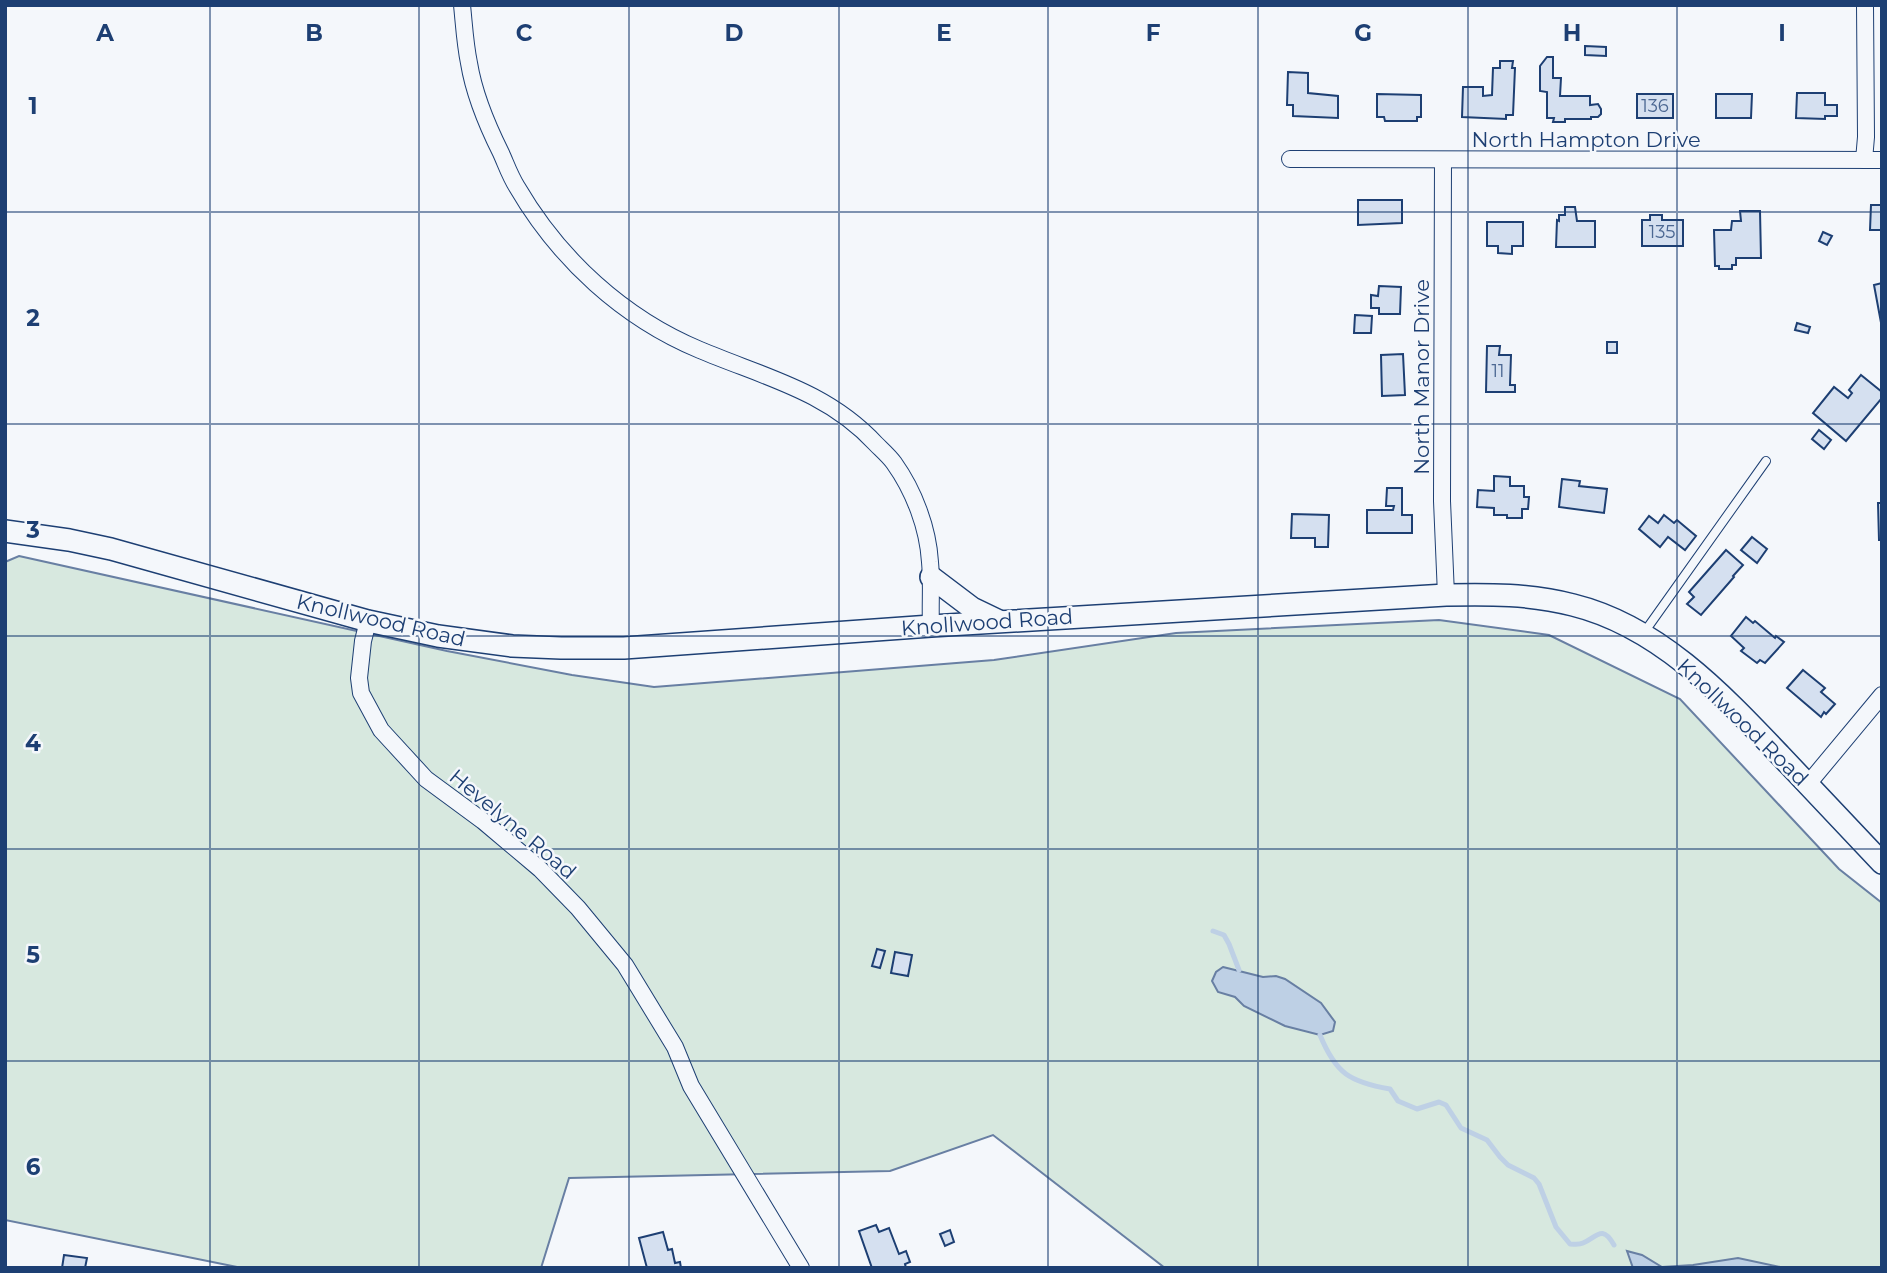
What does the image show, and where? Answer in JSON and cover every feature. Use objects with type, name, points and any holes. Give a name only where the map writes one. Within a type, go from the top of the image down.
[{"type":"main road","name":"Knollwood Road","points":[[5,531],[69,540],[111,550],[368,621],[438,636],[512,646],[624,648],[1001,621],[1446,595],[1526,596],[1572,604],[1643,634],[1699,674],[1749,722],[1882,863]]},
{"type":"main road","points":[[931,577],[972,608],[1001,621]]},
{"type":"street","points":[[462,5],[469,65],[487,125],[517,187],[578,268],[605,292],[651,325],[697,349],[820,398],[862,428],[894,463],[913,497],[926,536],[930,559],[931,626]]},
{"type":"street","points":[[1864,160],[1865,5]]},
{"type":"street","name":"North Hampton Drive","points":[[1290,159],[1882,160]]},
{"type":"street","name":"North Manor Drive","points":[[1443,160],[1442,501],[1446,595]]},
{"type":"street","name":"Hevelyne Road","points":[[368,621],[360,665],[361,693],[380,730],[426,779],[483,821],[540,869],[578,908],[625,965],[675,1047],[691,1086],[801,1268]]},
{"type":"street","points":[[1808,784],[1882,695]]},
{"type":"lane","points":[[1643,634],[1766,461]]},
{"type":"shaded area","points":[[19,556],[447,651],[572,675],[654,687],[994,660],[1176,633],[1439,620],[1549,635],[1680,699],[1839,869],[1882,903],[1882,1268],[1165,1268],[993,1135],[890,1171],[569,1178],[541,1268],[242,1268],[5,1220],[5,562]]},
{"type":"water","points":[[1223,967],[1263,977],[1276,976],[1285,979],[1321,1003],[1335,1022],[1333,1031],[1320,1035],[1285,1026],[1244,1006],[1235,997],[1218,992],[1212,981],[1216,972]]},
{"type":"water","points":[[1627,1251],[1642,1255],[1662,1267],[1738,1258],[1785,1268],[1633,1268]]},
{"type":"building","points":[[1585,46],[1606,47],[1606,56],[1585,55]]},
{"type":"building","points":[[1547,57],[1553,57],[1553,78],[1561,78],[1560,96],[1590,96],[1590,105],[1598,104],[1601,109],[1598,117],[1565,119],[1565,122],[1553,122],[1554,118],[1547,118],[1547,92],[1540,91],[1540,66]]},
{"type":"building","points":[[1500,61],[1513,61],[1512,68],[1515,68],[1513,115],[1506,115],[1506,119],[1462,117],[1463,87],[1483,87],[1483,96],[1492,95],[1493,68],[1500,68]]},
{"type":"building","points":[[1288,72],[1308,73],[1308,93],[1338,96],[1338,118],[1293,116],[1293,105],[1287,105]]},
{"type":"building","points":[[1797,93],[1825,93],[1825,105],[1837,105],[1837,116],[1825,116],[1825,119],[1796,118]]},
{"type":"building","points":[[1377,94],[1421,95],[1421,117],[1417,117],[1417,121],[1385,121],[1384,117],[1377,117]]},
{"type":"building","points":[[1637,94],[1673,94],[1673,118],[1637,118]]},
{"type":"building","points":[[1716,94],[1752,94],[1751,118],[1716,118]]},
{"type":"building","points":[[1358,200],[1402,200],[1402,223],[1358,225]]},
{"type":"building","points":[[1871,205],[1882,205],[1882,230],[1870,230]]},
{"type":"building","points":[[1565,207],[1575,207],[1577,221],[1595,221],[1595,247],[1556,247],[1557,220],[1559,221],[1559,215],[1565,215]]},
{"type":"building","points":[[1740,211],[1760,211],[1761,258],[1736,258],[1736,265],[1732,265],[1732,269],[1719,269],[1719,266],[1715,266],[1714,230],[1731,230],[1732,221],[1741,221]]},
{"type":"building","points":[[1650,215],[1662,215],[1662,220],[1683,220],[1683,246],[1642,246],[1642,220],[1650,220]]},
{"type":"building","points":[[1487,222],[1523,222],[1523,246],[1512,246],[1512,254],[1498,253],[1498,246],[1487,246]]},
{"type":"building","points":[[1823,232],[1832,236],[1827,245],[1819,241]]},
{"type":"building","points":[[1882,283],[1882,328],[1874,285]]},
{"type":"building","points":[[1379,286],[1401,287],[1400,314],[1379,314],[1379,308],[1371,308],[1371,295],[1378,296]]},
{"type":"building","points":[[1355,315],[1372,316],[1371,333],[1354,333]]},
{"type":"building","points":[[1797,323],[1810,327],[1808,333],[1795,330]]},
{"type":"building","points":[[1607,342],[1617,342],[1617,353],[1607,353]]},
{"type":"building","points":[[1487,346],[1500,346],[1499,355],[1511,355],[1510,385],[1515,385],[1515,392],[1486,392]]},
{"type":"building","points":[[1403,354],[1405,395],[1382,396],[1381,355]]},
{"type":"building","points":[[1861,375],[1882,392],[1882,398],[1846,441],[1813,413],[1834,387],[1848,398],[1852,393],[1849,390]]},
{"type":"building","points":[[1819,430],[1831,440],[1824,449],[1812,439]]},
{"type":"building","points":[[1494,476],[1510,477],[1510,486],[1524,486],[1524,497],[1529,497],[1528,509],[1522,509],[1522,518],[1494,515],[1494,508],[1477,507],[1478,490],[1494,491]]},
{"type":"building","points":[[1562,479],[1580,481],[1579,486],[1607,489],[1604,513],[1559,507]]},
{"type":"building","points":[[1387,488],[1402,488],[1402,515],[1412,515],[1412,533],[1367,533],[1367,510],[1393,510],[1394,506],[1386,506]]},
{"type":"building","points":[[1878,503],[1882,503],[1882,540],[1879,540]]},
{"type":"building","points":[[1292,514],[1329,515],[1328,547],[1315,547],[1315,538],[1291,538]]},
{"type":"building","points":[[1664,515],[1674,523],[1677,520],[1696,536],[1685,550],[1668,537],[1660,547],[1639,529],[1649,516],[1658,523]]},
{"type":"building","points":[[1752,537],[1767,549],[1757,563],[1741,550]]},
{"type":"building","points":[[1726,550],[1743,565],[1701,615],[1687,604],[1694,597],[1689,592]]},
{"type":"building","points":[[1746,617],[1784,642],[1765,663],[1760,660],[1757,663],[1741,651],[1744,648],[1731,636]]},
{"type":"building","points":[[1803,670],[1825,688],[1821,692],[1835,704],[1821,717],[1787,688]]},
{"type":"building","points":[[877,949],[885,951],[880,968],[872,966]]},
{"type":"building","points":[[895,952],[912,955],[908,976],[891,973]]},
{"type":"building","points":[[876,1225],[879,1232],[889,1228],[899,1254],[906,1251],[910,1262],[905,1264],[906,1268],[872,1268],[859,1231]]},
{"type":"building","points":[[950,1230],[954,1242],[945,1246],[940,1234]]},
{"type":"building","points":[[663,1232],[668,1250],[672,1249],[675,1263],[680,1262],[681,1268],[647,1268],[639,1238]]},
{"type":"building","points":[[64,1255],[87,1258],[85,1268],[62,1268]]},
{"type":"waterway","points":[[1213,931],[1224,935],[1239,970]]},
{"type":"waterway","points":[[1320,1035],[1332,1059],[1346,1074],[1364,1083],[1390,1089],[1398,1101],[1417,1109],[1439,1102],[1446,1105],[1461,1128],[1487,1140],[1508,1165],[1534,1178],[1539,1184],[1556,1227],[1570,1244],[1581,1244],[1603,1234],[1614,1245]]}]
